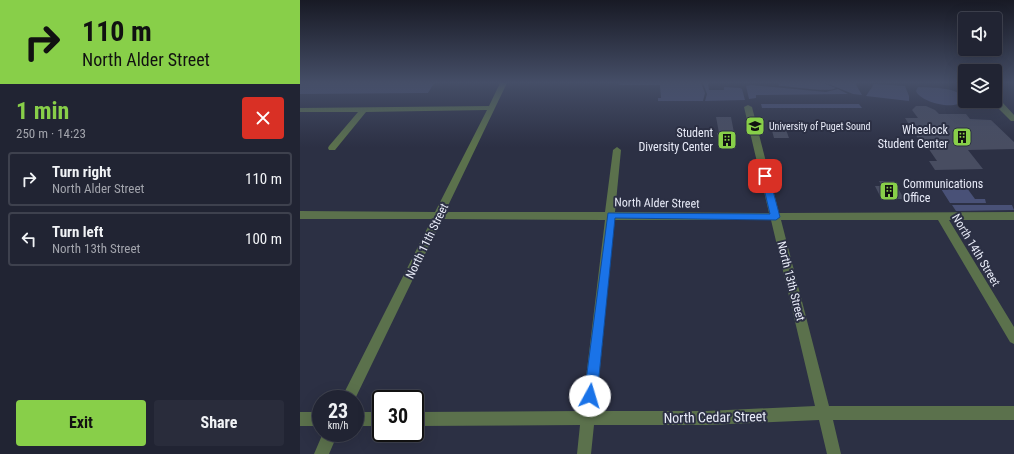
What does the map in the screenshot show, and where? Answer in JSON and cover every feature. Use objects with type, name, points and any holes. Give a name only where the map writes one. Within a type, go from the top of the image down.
[{"type":"street","name":"North 11th Street","points":[[352,390],[494,104]]},
{"type":"street","points":[[1002,107],[1014,119]]},
{"type":"street","points":[[300,110],[492,108]]},
{"type":"street","name":"North 13th Street","points":[[748,108],[834,454]]},
{"type":"street","points":[[332,148],[364,109]]},
{"type":"street","points":[[584,454],[617,150]]},
{"type":"street","name":"North Alder Street","points":[[300,215],[611,215],[776,217],[1014,216]]},
{"type":"street","name":"North 14th Street","points":[[941,216],[1014,338]]},
{"type":"street","name":"North Cedar Street","points":[[424,419],[706,418],[824,413],[1014,413]]},
{"type":"street","points":[[300,419],[312,419]]},
{"type":"street","points":[[320,454],[326,442]]},
{"type":"shaded area","points":[[761,104],[859,104],[862,108],[762,108]]},
{"type":"shaded area","points":[[938,184],[964,184],[975,199],[985,199],[986,203],[950,203]]},
{"type":"shaded area","points":[[952,205],[1012,205],[1014,210],[956,211]]},
{"type":"building","name":"Wheelock Student Center","points":[[916,106],[926,106],[935,110],[939,114],[966,114],[970,119],[991,120],[1014,142],[1014,149],[968,150],[983,169],[935,170],[929,161],[937,161],[924,142],[919,140],[905,118],[918,118],[912,110]]},
{"type":"building","points":[[716,117],[731,117],[736,143],[733,143],[734,146],[719,146],[717,133],[719,133]]},
{"type":"building","points":[[771,127],[785,127],[789,138],[774,138]]},
{"type":"building","name":"Communications Office","points":[[879,181],[894,181],[904,199],[893,199],[892,197],[880,196],[875,186],[882,186]]},
{"type":"place","name":"University of Puget Sound","points":[[755,126]]},
{"type":"place","name":"Wheelock Student Center","points":[[962,137]]},
{"type":"place","name":"Student Diversity Center","points":[[727,140]]},
{"type":"place","name":"Communications Office","points":[[889,191]]},
{"type":"route","points":[[590,396],[611,215],[776,217],[765,176]]}]
